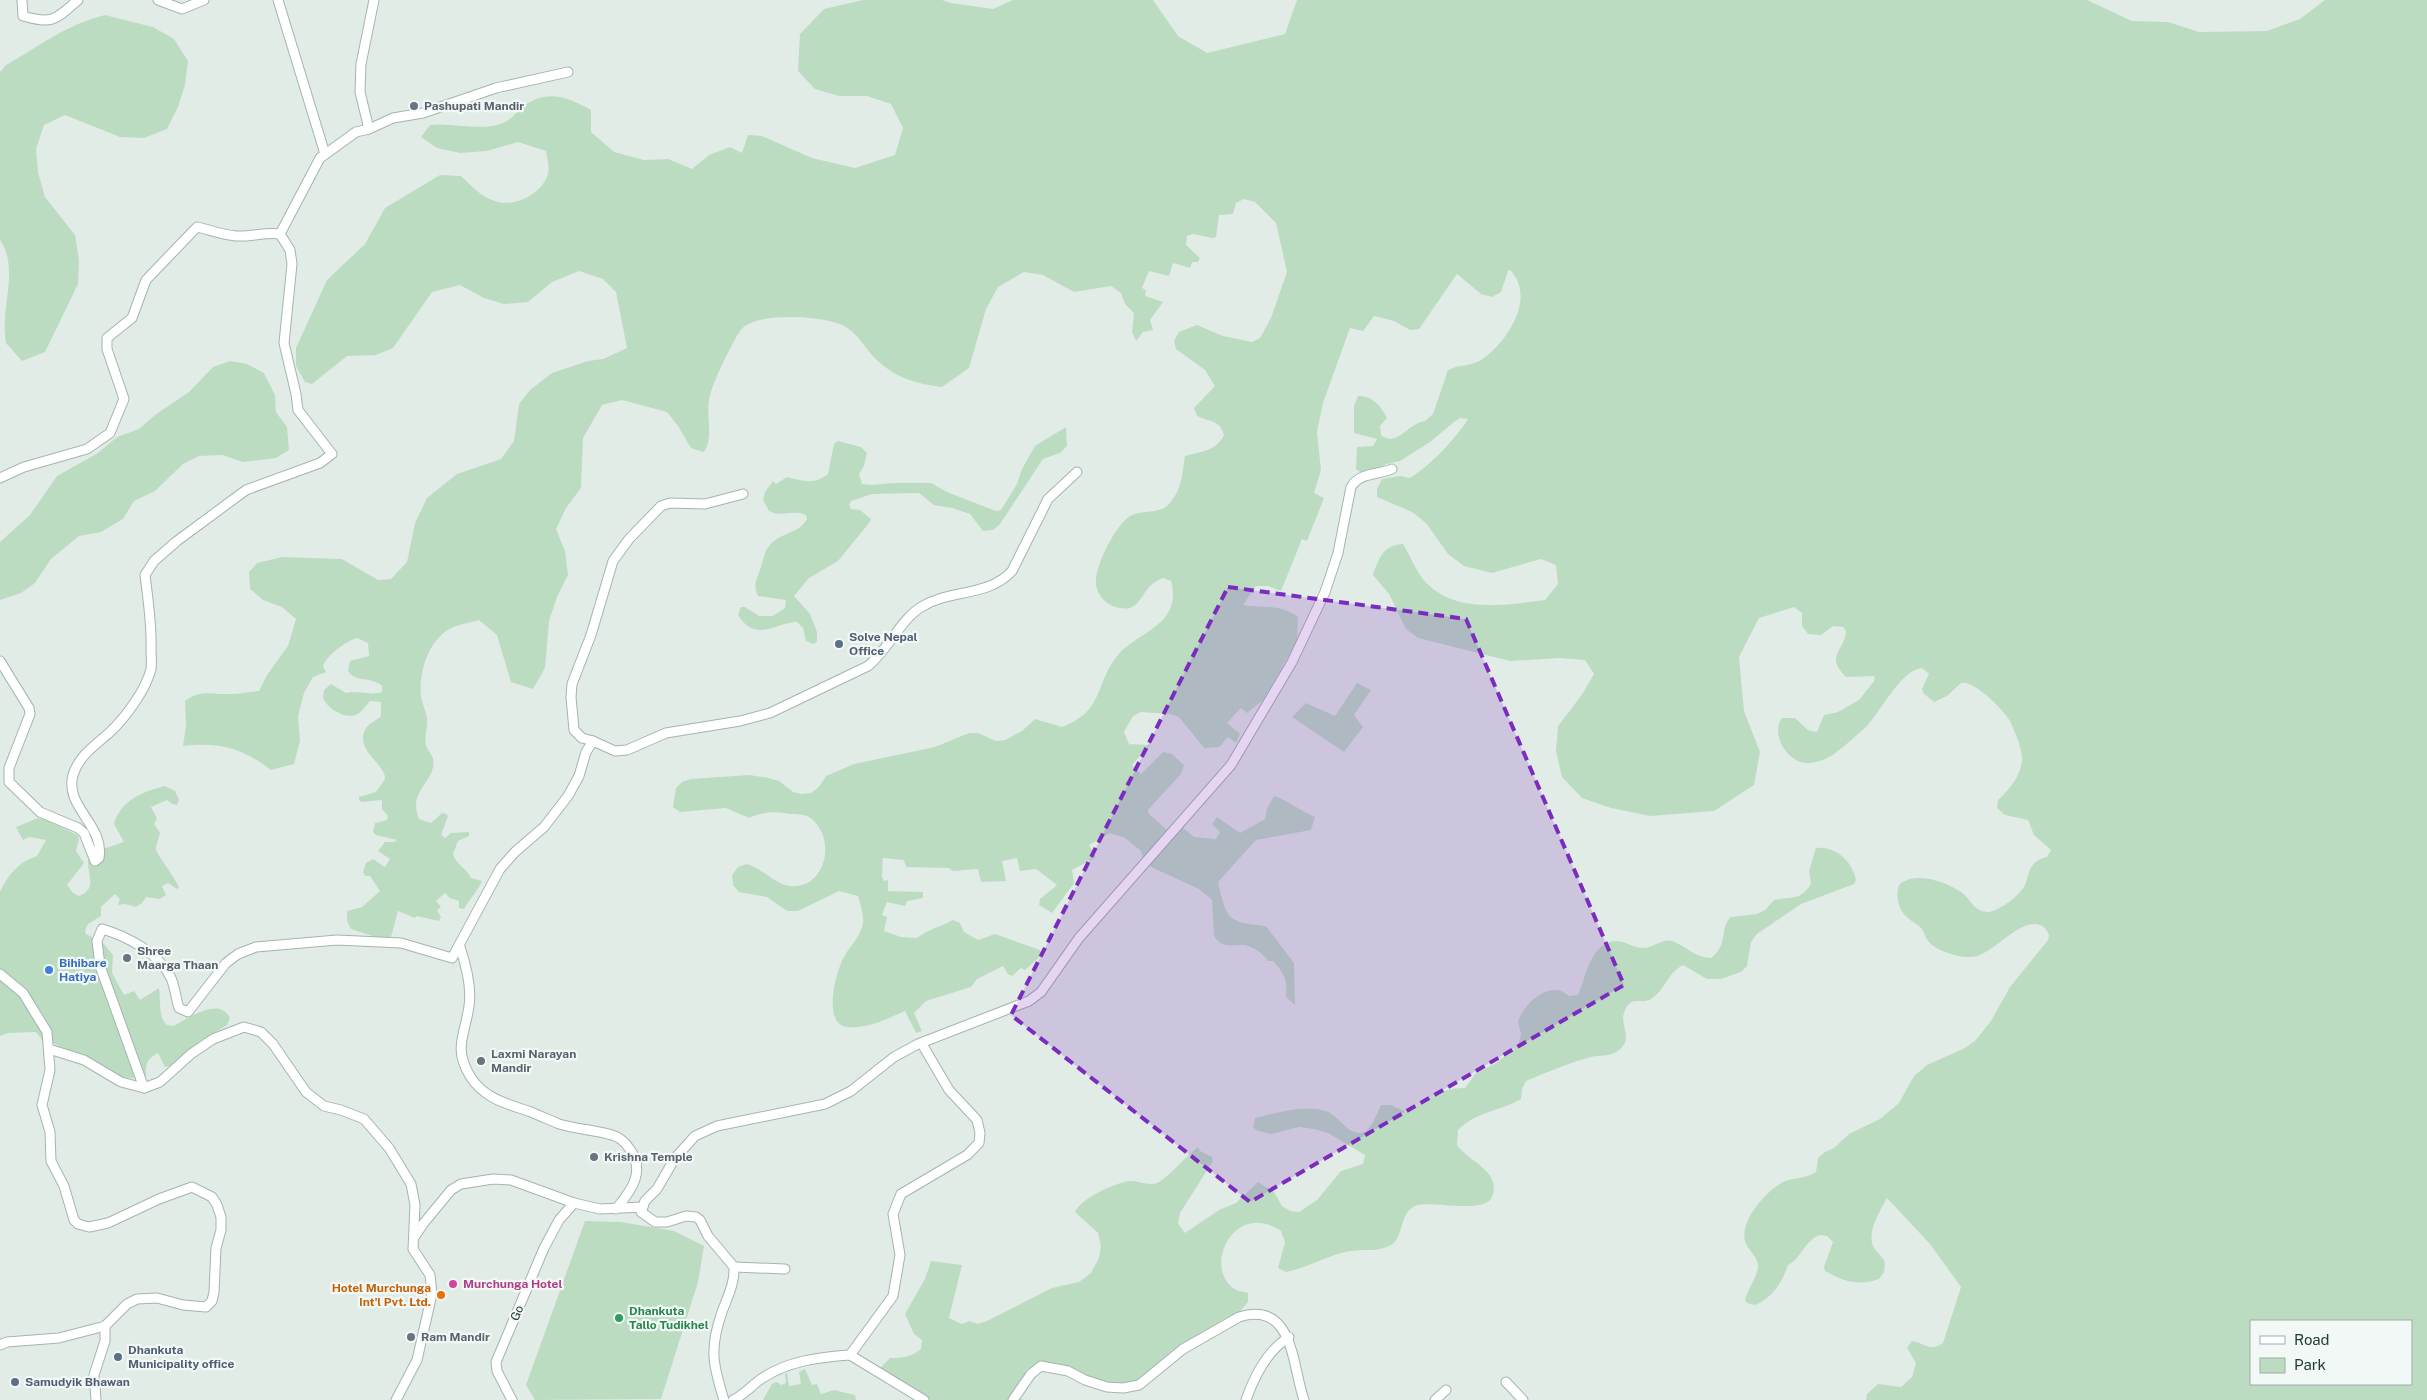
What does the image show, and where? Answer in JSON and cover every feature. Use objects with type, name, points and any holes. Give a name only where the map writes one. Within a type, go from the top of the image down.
[{"type":"street","points":[[22,0],[23,16],[38,20],[56,19],[78,0]]},
{"type":"street","points":[[158,0],[182,9],[204,0]]},
{"type":"street","points":[[278,0],[325,154]]},
{"type":"street","points":[[369,129],[360,92],[361,64],[374,0]]},
{"type":"street","points":[[280,234],[320,158],[356,132],[369,129],[393,118],[423,113],[496,88],[568,72]]},
{"type":"street","points":[[0,478],[24,466],[87,449],[110,432],[124,400],[107,349],[107,338],[132,318],[146,280],[197,227],[234,236],[256,236],[269,232],[280,234],[290,250],[292,264],[284,343],[298,410],[332,454],[320,463],[246,490],[177,541],[154,561],[145,575],[152,622],[151,669],[134,704],[111,731],[83,756],[74,774],[71,788],[73,799],[99,840],[99,858],[95,861],[84,833],[78,828],[40,812],[9,782],[9,768],[30,714],[29,708],[0,661]]},
{"type":"street","points":[[724,1400],[713,1365],[716,1331],[732,1284],[734,1267],[708,1236],[700,1220],[696,1217],[686,1216],[667,1222],[655,1222],[641,1212],[644,1204],[657,1190],[675,1158],[695,1136],[717,1126],[825,1104],[851,1091],[894,1057],[1029,1001],[1042,992],[1079,938],[1231,765],[1292,662],[1325,592],[1338,554],[1351,487],[1357,479],[1364,475],[1382,473],[1392,469]]},
{"type":"street","points":[[743,494],[705,504],[670,503],[661,506],[629,539],[613,561],[591,634],[572,684],[571,697],[574,730],[582,738],[615,751],[627,750],[666,733],[740,721],[762,715],[868,666],[881,656],[913,613],[923,606],[990,587],[1005,579],[1012,571],[1048,499],[1077,472]]},
{"type":"street","points":[[144,1088],[100,966],[98,941],[102,929],[117,933],[138,943],[162,967],[172,981],[178,1008],[188,1012],[226,963],[238,954],[256,947],[337,940],[401,943],[452,958],[500,869],[515,852],[544,827],[568,796],[579,776],[586,752],[592,742]]},
{"type":"street","points":[[460,946],[466,963],[469,1006],[462,1037],[461,1057],[470,1077],[486,1094],[499,1101],[560,1124],[614,1135],[626,1144],[632,1152],[638,1171],[632,1189],[616,1209]]},
{"type":"street","points":[[0,974],[23,993],[48,1032],[50,1070],[42,1105],[50,1132],[51,1160],[64,1186],[74,1220],[78,1224],[89,1227],[108,1223],[192,1187],[212,1197],[217,1204],[221,1217],[221,1230],[216,1248],[212,1302],[206,1307],[157,1298],[137,1299],[126,1304],[105,1326],[59,1338],[7,1342],[0,1345]]},
{"type":"street","points":[[49,1049],[84,1060],[121,1082],[144,1088],[160,1082],[191,1054],[227,1033],[244,1027],[261,1032],[273,1044],[306,1092],[324,1106],[342,1110],[364,1119],[389,1148],[410,1184],[415,1205],[413,1249],[430,1275],[432,1294],[417,1360],[396,1400]]},
{"type":"street","points":[[850,1355],[893,1296],[900,1255],[893,1214],[900,1194],[967,1155],[979,1143],[980,1133],[977,1120],[949,1090],[922,1044]]},
{"type":"street","points":[[412,1242],[439,1203],[451,1190],[462,1184],[493,1179],[511,1180],[574,1203],[600,1209],[616,1209],[644,1204]]},
{"type":"street","name":"Go","points":[[512,1400],[496,1362],[555,1227],[574,1203]]},
{"type":"street","points":[[734,1267],[785,1269]]},
{"type":"street","points":[[1014,1400],[1031,1374],[1041,1366],[1068,1371],[1085,1380],[1107,1387],[1123,1388],[1139,1384],[1183,1349],[1239,1317],[1249,1314],[1260,1315],[1278,1323],[1289,1337],[1297,1381],[1304,1400]]},
{"type":"street","points":[[96,1400],[94,1375],[106,1341],[105,1326]]},
{"type":"street","points":[[1246,1400],[1266,1361],[1279,1343],[1289,1337]]},
{"type":"street","points":[[734,1400],[762,1378],[786,1366],[820,1357],[850,1355],[924,1400]]},
{"type":"street","points":[[1506,1382],[1523,1400]]},
{"type":"street","points":[[1435,1400],[1446,1390]]},
{"type":"highlighted area","points":[[1228,587],[1466,619],[1624,985],[1250,1202],[1011,1015]]},
{"type":"green space","points":[[863,0],[942,0],[993,9],[1013,0],[1153,0],[1178,36],[1207,53],[1285,34],[1297,0],[2087,0],[2132,21],[2168,22],[2199,32],[2267,31],[2300,19],[2325,0],[2427,0],[2427,1400],[1866,1400],[1867,1394],[1878,1384],[1901,1387],[1912,1377],[1916,1363],[1907,1348],[1912,1341],[1931,1347],[1943,1343],[1961,1287],[1930,1244],[1887,1198],[1875,1221],[1872,1234],[1873,1246],[1885,1262],[1884,1272],[1879,1279],[1852,1282],[1825,1271],[1824,1267],[1833,1242],[1827,1236],[1820,1235],[1810,1241],[1796,1259],[1788,1265],[1783,1278],[1771,1294],[1755,1305],[1747,1303],[1745,1300],[1757,1272],[1758,1264],[1746,1244],[1744,1236],[1749,1218],[1761,1200],[1783,1182],[1816,1172],[1818,1158],[1834,1148],[1849,1134],[1880,1119],[1899,1103],[1914,1076],[1927,1065],[1963,1049],[1975,1041],[1991,1021],[2010,987],[2048,940],[2049,935],[2045,928],[2037,924],[2028,925],[2018,929],[1980,955],[1966,957],[1948,953],[1932,945],[1921,928],[1902,911],[1897,893],[1900,884],[1915,878],[1931,879],[1961,892],[1979,910],[1993,911],[2004,906],[2019,893],[2025,885],[2034,864],[2047,857],[2051,850],[2034,835],[2028,820],[2005,815],[1997,808],[1998,800],[2010,788],[2019,773],[2022,762],[2020,747],[2010,721],[2002,710],[1980,690],[1966,683],[1961,683],[1947,696],[1934,702],[1923,693],[1922,689],[1929,674],[1922,668],[1914,670],[1899,683],[1867,726],[1834,754],[1820,761],[1809,763],[1798,761],[1792,757],[1782,746],[1779,739],[1779,724],[1782,718],[1795,718],[1808,730],[1817,732],[1824,715],[1838,712],[1859,700],[1875,680],[1874,676],[1846,677],[1840,670],[1836,658],[1845,638],[1846,631],[1843,627],[1833,626],[1821,635],[1808,634],[1802,626],[1802,613],[1794,607],[1759,618],[1739,657],[1744,711],[1760,752],[1754,785],[1714,811],[1650,816],[1611,808],[1582,798],[1562,777],[1556,751],[1558,726],[1581,696],[1594,674],[1585,660],[1560,658],[1510,661],[1418,638],[1406,629],[1389,594],[1373,575],[1377,563],[1386,550],[1396,545],[1403,544],[1422,578],[1434,590],[1448,598],[1463,603],[1496,605],[1545,600],[1558,584],[1556,565],[1541,559],[1492,573],[1464,566],[1448,554],[1426,523],[1412,512],[1377,497],[1377,489],[1382,479],[1400,476],[1410,478],[1418,473],[1457,435],[1468,419],[1460,418],[1430,442],[1400,461],[1386,464],[1375,471],[1360,472],[1356,469],[1357,447],[1373,446],[1377,439],[1354,433],[1354,406],[1358,396],[1372,399],[1382,409],[1387,418],[1380,426],[1381,435],[1387,438],[1397,437],[1413,426],[1425,421],[1433,414],[1448,370],[1480,361],[1493,350],[1510,329],[1520,305],[1520,292],[1517,281],[1510,270],[1501,292],[1492,297],[1481,294],[1457,274],[1419,329],[1410,330],[1394,321],[1374,316],[1363,331],[1350,328],[1323,403],[1317,432],[1321,470],[1314,493],[1324,498],[1307,541],[1302,539],[1281,591],[1268,586],[1256,586],[1243,605],[1278,608],[1298,617],[1297,641],[1263,700],[1247,713],[1241,708],[1227,723],[1240,734],[1236,743],[1228,737],[1219,747],[1204,748],[1179,717],[1170,714],[1141,712],[1133,716],[1124,732],[1129,744],[1150,745],[1132,765],[1141,774],[1163,752],[1172,754],[1184,765],[1181,774],[1148,810],[1149,814],[1167,830],[1150,851],[1181,826],[1194,837],[1216,839],[1220,832],[1212,824],[1217,817],[1240,833],[1265,819],[1267,809],[1274,796],[1315,817],[1311,830],[1256,840],[1218,882],[1224,904],[1231,917],[1243,923],[1266,926],[1294,963],[1295,1005],[1286,997],[1284,977],[1273,961],[1268,961],[1249,946],[1226,945],[1217,940],[1214,936],[1212,900],[1199,889],[1151,867],[1144,861],[1141,851],[1125,838],[1110,833],[1089,845],[1096,857],[1072,870],[1074,883],[1052,913],[1039,905],[1040,899],[1057,885],[1036,869],[1020,871],[1017,858],[1002,861],[1006,881],[981,882],[978,869],[953,871],[949,868],[906,867],[904,860],[883,858],[882,877],[884,881],[888,880],[888,891],[923,892],[923,898],[907,901],[905,906],[887,902],[882,915],[887,917],[884,931],[901,937],[917,938],[925,932],[953,920],[960,923],[964,932],[978,940],[995,934],[1040,950],[1042,955],[1025,970],[1021,968],[1012,976],[1008,974],[1003,966],[977,979],[971,987],[926,1001],[914,1013],[922,1031],[916,1033],[905,1011],[877,1023],[862,1026],[847,1027],[839,1024],[833,1008],[833,997],[840,966],[862,928],[863,916],[858,896],[839,891],[798,911],[787,911],[767,897],[739,892],[733,885],[732,875],[738,867],[747,864],[785,885],[802,885],[812,880],[824,861],[823,837],[818,826],[809,817],[800,814],[769,813],[749,818],[726,808],[680,812],[673,807],[676,788],[682,782],[691,779],[749,775],[779,781],[793,792],[811,793],[819,787],[826,776],[854,764],[935,747],[969,733],[978,733],[996,741],[1005,740],[1022,731],[1035,719],[1062,727],[1075,721],[1085,713],[1097,697],[1117,656],[1164,618],[1170,608],[1173,596],[1171,581],[1163,578],[1151,585],[1138,603],[1130,608],[1115,607],[1105,601],[1096,583],[1099,565],[1108,545],[1120,526],[1132,515],[1160,510],[1168,505],[1179,488],[1185,456],[1212,448],[1224,435],[1217,424],[1197,416],[1194,408],[1215,386],[1205,370],[1176,349],[1174,341],[1179,332],[1197,325],[1223,336],[1252,342],[1260,338],[1271,318],[1287,272],[1276,223],[1255,202],[1244,199],[1236,203],[1233,214],[1219,215],[1216,237],[1212,238],[1193,234],[1187,236],[1186,245],[1200,258],[1198,262],[1192,262],[1190,268],[1173,263],[1169,276],[1149,271],[1142,288],[1146,290],[1145,296],[1163,302],[1150,320],[1153,330],[1143,332],[1136,341],[1132,332],[1134,313],[1125,304],[1121,293],[1111,286],[1074,292],[1043,275],[1024,272],[998,287],[986,309],[969,368],[942,387],[917,382],[893,373],[874,358],[858,337],[842,325],[819,319],[788,317],[759,320],[747,325],[740,331],[717,375],[711,393],[708,407],[709,440],[704,452],[691,448],[667,412],[622,400],[602,405],[583,438],[581,488],[566,508],[556,529],[565,551],[568,575],[557,597],[549,621],[545,668],[533,689],[511,682],[497,635],[479,620],[449,629],[439,637],[429,652],[423,669],[421,696],[427,718],[426,742],[433,759],[433,767],[431,774],[419,793],[416,809],[419,819],[431,823],[442,813],[448,816],[441,835],[445,838],[451,833],[469,832],[469,836],[458,841],[453,854],[471,878],[482,881],[481,884],[464,909],[459,908],[459,901],[450,898],[445,893],[436,901],[441,907],[437,910],[441,917],[439,921],[417,916],[415,918],[398,911],[391,937],[379,939],[351,929],[347,921],[347,911],[362,907],[380,891],[370,876],[365,876],[363,872],[366,863],[373,859],[385,867],[390,859],[378,851],[385,842],[397,840],[376,835],[373,832],[375,823],[387,820],[388,816],[382,809],[382,800],[361,802],[359,799],[359,797],[376,792],[385,779],[381,768],[367,750],[363,736],[366,728],[381,716],[381,702],[370,701],[362,711],[351,716],[336,712],[323,697],[324,690],[331,684],[346,693],[382,692],[382,686],[378,683],[355,677],[348,671],[350,661],[369,656],[368,643],[357,638],[342,645],[325,662],[323,666],[326,672],[313,677],[304,693],[298,716],[300,741],[294,764],[271,770],[250,756],[230,748],[208,745],[183,746],[186,726],[185,701],[196,695],[207,693],[234,694],[259,691],[267,675],[288,646],[296,619],[282,607],[263,600],[250,589],[249,572],[257,563],[282,557],[342,559],[378,580],[391,579],[407,562],[415,523],[427,498],[457,474],[501,459],[514,441],[519,404],[530,390],[552,373],[588,361],[603,359],[627,348],[616,292],[603,279],[579,271],[552,282],[528,302],[504,304],[484,298],[460,285],[432,292],[393,348],[376,355],[347,356],[312,384],[305,382],[296,366],[296,348],[327,280],[365,244],[385,208],[440,175],[461,176],[485,197],[502,203],[519,201],[540,188],[549,172],[546,151],[518,142],[487,151],[460,153],[437,148],[421,137],[430,125],[485,127],[503,123],[526,104],[538,98],[561,97],[591,110],[591,132],[614,152],[644,160],[668,159],[692,169],[709,155],[730,147],[742,153],[748,135],[762,136],[812,158],[855,168],[895,155],[903,128],[891,104],[867,96],[839,96],[815,89],[798,71],[800,34],[824,9]]},
{"type":"green space","points":[[105,15],[153,27],[174,39],[188,61],[185,85],[178,107],[167,129],[144,138],[120,137],[65,115],[44,125],[36,149],[38,172],[45,197],[75,235],[79,260],[78,284],[45,352],[22,361],[6,343],[5,331],[9,268],[8,258],[0,240],[0,72],[6,65],[65,30]]},
{"type":"green space","points":[[230,361],[247,364],[264,373],[275,395],[276,412],[287,427],[289,450],[276,458],[243,462],[222,455],[199,456],[183,464],[155,491],[134,501],[123,519],[101,532],[79,536],[51,559],[35,583],[21,593],[0,600],[0,542],[30,515],[57,476],[98,453],[117,437],[139,429],[155,415],[189,392],[213,367]]},
{"type":"green space","points":[[1066,427],[1067,446],[1060,453],[1043,459],[1000,524],[993,530],[983,531],[970,514],[934,505],[919,493],[872,494],[851,501],[849,505],[851,509],[860,510],[871,519],[869,523],[838,561],[809,578],[794,596],[810,614],[817,632],[817,641],[814,644],[806,641],[803,628],[797,622],[759,630],[745,624],[738,615],[741,607],[745,607],[759,616],[773,616],[785,608],[786,600],[758,596],[755,586],[756,580],[768,547],[774,541],[799,528],[807,519],[806,515],[801,513],[778,514],[769,511],[763,500],[765,492],[773,481],[776,484],[787,477],[813,481],[828,474],[834,444],[838,441],[861,447],[867,453],[864,466],[859,474],[862,484],[931,483],[947,492],[996,511],[1001,510],[1017,484],[1022,469],[1035,446]]},
{"type":"green space","points":[[1357,683],[1371,690],[1354,715],[1363,727],[1344,752],[1292,717],[1306,703],[1335,716]]},
{"type":"green space","points":[[165,786],[175,791],[179,800],[177,805],[167,800],[151,807],[157,818],[154,824],[160,833],[156,849],[179,887],[177,889],[168,883],[162,886],[166,895],[160,899],[146,897],[136,907],[125,904],[118,905],[120,899],[115,894],[101,907],[101,916],[88,924],[85,930],[86,934],[103,943],[113,955],[112,973],[124,995],[134,991],[140,1000],[159,988],[162,1018],[167,1025],[174,1026],[195,1014],[219,1009],[230,1018],[227,1025],[200,1041],[171,1066],[165,1067],[158,1053],[147,1063],[146,1079],[120,1078],[73,1060],[56,1044],[43,1041],[36,1032],[8,1033],[0,1036],[0,892],[14,870],[24,862],[37,856],[46,840],[29,837],[23,840],[16,827],[38,818],[49,821],[77,835],[79,839],[76,851],[84,863],[67,885],[73,893],[79,896],[85,893],[90,885],[88,860],[103,849],[124,842],[114,824],[121,809],[141,794]]},
{"type":"green space","points":[[1816,848],[1830,849],[1842,856],[1854,873],[1856,880],[1854,884],[1801,904],[1757,934],[1751,942],[1747,966],[1741,972],[1721,979],[1707,979],[1683,965],[1673,973],[1654,997],[1645,1001],[1632,1002],[1626,1007],[1623,1017],[1626,1034],[1625,1042],[1614,1053],[1594,1056],[1575,1062],[1526,1081],[1522,1089],[1521,1099],[1480,1115],[1458,1130],[1457,1145],[1483,1168],[1492,1180],[1494,1188],[1492,1197],[1487,1202],[1470,1206],[1418,1205],[1411,1208],[1407,1213],[1398,1237],[1389,1246],[1380,1249],[1356,1250],[1343,1253],[1286,1272],[1278,1268],[1285,1242],[1281,1231],[1264,1224],[1250,1224],[1238,1229],[1228,1239],[1221,1265],[1225,1278],[1233,1288],[1248,1293],[1248,1302],[1237,1315],[1183,1353],[1152,1381],[1117,1386],[1106,1385],[1057,1364],[1043,1362],[1026,1370],[1017,1397],[1024,1400],[916,1400],[880,1368],[890,1358],[914,1354],[921,1349],[922,1340],[914,1334],[905,1314],[925,1279],[931,1261],[962,1265],[949,1318],[962,1324],[969,1321],[978,1324],[987,1321],[1052,1288],[1079,1282],[1091,1273],[1099,1258],[1101,1246],[1098,1233],[1075,1212],[1078,1207],[1099,1192],[1117,1184],[1131,1181],[1157,1183],[1198,1147],[1200,1151],[1212,1157],[1213,1161],[1180,1213],[1178,1223],[1185,1233],[1219,1210],[1236,1203],[1258,1182],[1274,1192],[1282,1206],[1290,1211],[1299,1212],[1317,1200],[1341,1171],[1363,1164],[1365,1155],[1328,1133],[1314,1129],[1299,1127],[1271,1134],[1256,1130],[1253,1127],[1255,1118],[1291,1110],[1320,1109],[1332,1114],[1352,1131],[1361,1133],[1371,1126],[1381,1105],[1391,1105],[1406,1112],[1441,1092],[1465,1088],[1475,1074],[1496,1063],[1518,1046],[1521,1034],[1518,1022],[1531,1001],[1546,992],[1554,990],[1562,991],[1569,996],[1578,995],[1590,962],[1600,947],[1616,941],[1643,948],[1668,940],[1696,954],[1711,958],[1720,948],[1725,926],[1731,917],[1757,914],[1765,910],[1774,900],[1799,896],[1807,890],[1811,884],[1809,871]]},
{"type":"green space","name":"Dhankuta Tallo Tudikhel","points":[[585,1221],[621,1222],[674,1231],[704,1246],[698,1282],[661,1399],[535,1400],[526,1385]]},
{"type":"green space","points":[[805,1369],[812,1385],[817,1384],[821,1394],[834,1390],[855,1395],[856,1400],[763,1400],[772,1384],[777,1382],[781,1385],[786,1383],[785,1374],[787,1373],[789,1386],[801,1384],[799,1372]]},
{"type":"place","name":"Pashupati Mandir","points":[[414,106]]},
{"type":"place","name":"Solve Nepal Office","points":[[839,644]]},
{"type":"place","name":"Shree Maarga Thaan","points":[[127,958]]},
{"type":"place","name":"Bihibare Hatiya","points":[[49,970]]},
{"type":"place","name":"Laxmi Narayan Mandir","points":[[481,1061]]},
{"type":"place","name":"Krishna Temple","points":[[594,1157]]},
{"type":"place","name":"Murchunga Hotel","points":[[453,1284]]},
{"type":"place","name":"Hotel Murchunga Int'l Pvt. Ltd.","points":[[441,1295]]},
{"type":"place","name":"Dhankuta Tallo Tudikhel","points":[[619,1318]]},
{"type":"place","name":"Ram Mandir","points":[[411,1337]]},
{"type":"place","name":"Dhankuta Municipality office","points":[[118,1357]]},
{"type":"place","name":"Samudyik Bhawan","points":[[15,1382]]}]
